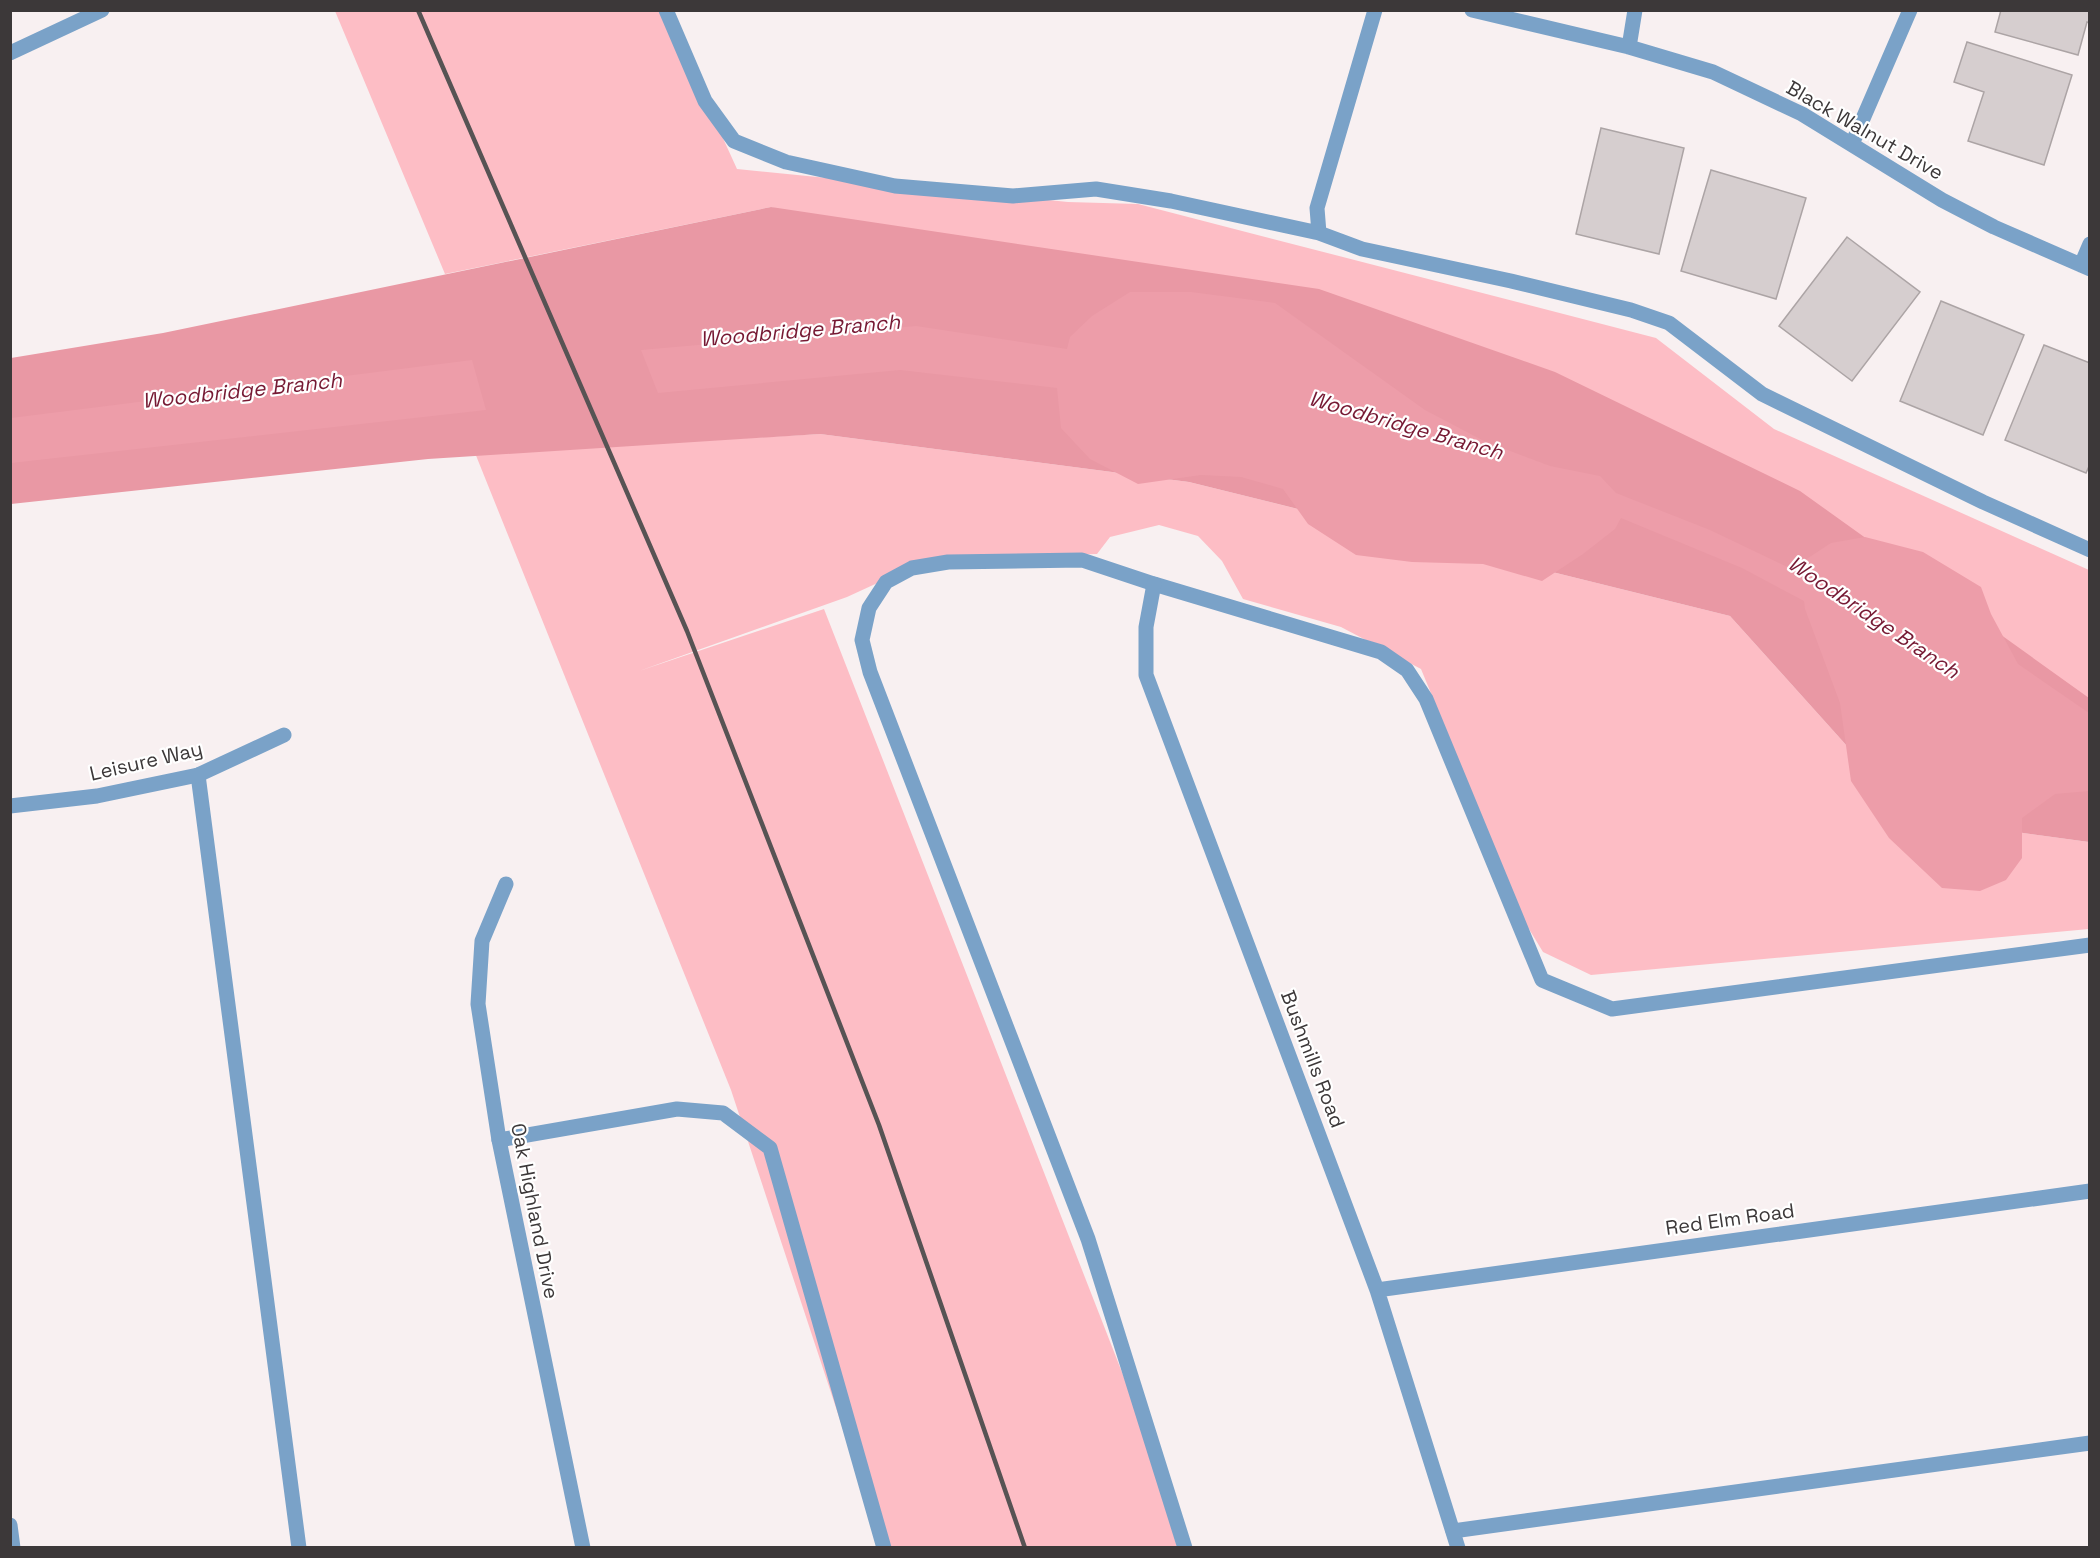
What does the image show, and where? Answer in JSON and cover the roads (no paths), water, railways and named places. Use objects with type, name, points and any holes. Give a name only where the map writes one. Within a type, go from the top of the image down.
[{"type":"street","points":[[10,53],[102,10]]},
{"type":"street","points":[[666,10],[705,101],[734,141],[786,162],[895,186],[1013,196],[1096,189],[1182,204],[1319,233],[1362,249],[1631,310],[1669,323],[1762,394],[1983,502],[2090,550]]},
{"type":"street","points":[[1319,233],[1317,208],[1375,10]]},
{"type":"street","name":"Black Walnut Drive","points":[[1473,10],[1629,47],[1713,72],[1803,114],[1942,200],[1984,222],[2085,267]]},
{"type":"street","points":[[1629,47],[1635,10]]},
{"type":"street","points":[[1851,144],[1910,10]]},
{"type":"street","points":[[2085,267],[2090,244]]},
{"type":"street","points":[[1185,1548],[1088,1239],[870,672],[862,640],[869,609],[886,582],[912,568],[948,562],[1082,560],[1381,652],[1407,670],[1426,699],[1542,980],[1612,1009],[2090,945]]},
{"type":"street","name":"Bushmills Road","points":[[1154,584],[1146,627],[1146,675],[1377,1290],[1458,1548]]},
{"type":"street","name":"Leisure Way","points":[[10,806],[97,796],[198,775],[284,735]]},
{"type":"street","points":[[198,775],[299,1548]]},
{"type":"street","name":"Oak Highland Drive","points":[[506,884],[482,941],[478,1004],[499,1140],[583,1548]]},
{"type":"street","points":[[499,1140],[676,1109],[723,1113],[770,1148],[884,1548]]},
{"type":"street","name":"Red Elm Road","points":[[1377,1290],[2090,1191]]},
{"type":"street","points":[[1453,1531],[2090,1443]]},
{"type":"street","points":[[10,1525],[13,1548]]},
{"type":"water","name":"Woodbridge Branch","points":[[1130,292],[1191,292],[1275,303],[1425,410],[1484,441],[1550,466],[1600,476],[1616,493],[1710,530],[1802,574],[1802,562],[1831,543],[1865,537],[1923,552],[1981,587],[1991,614],[2018,664],[2089,713],[2089,791],[2055,794],[2022,818],[2022,858],[2006,880],[1980,891],[1942,888],[1889,838],[1851,781],[1840,703],[1804,601],[1742,568],[1621,518],[1615,529],[1542,581],[1483,564],[1412,562],[1356,555],[1308,524],[1283,489],[1241,477],[1201,475],[1138,484],[1090,459],[1061,428],[1057,388],[900,370],[658,393],[641,350],[916,326],[1067,349],[1070,337],[1092,316]]},
{"type":"water","name":"Woodbridge Branch","points":[[472,360],[486,410],[11,463],[11,418]]},
{"type":"railway","points":[[418,10],[687,631],[879,1125],[1025,1548]]}]
